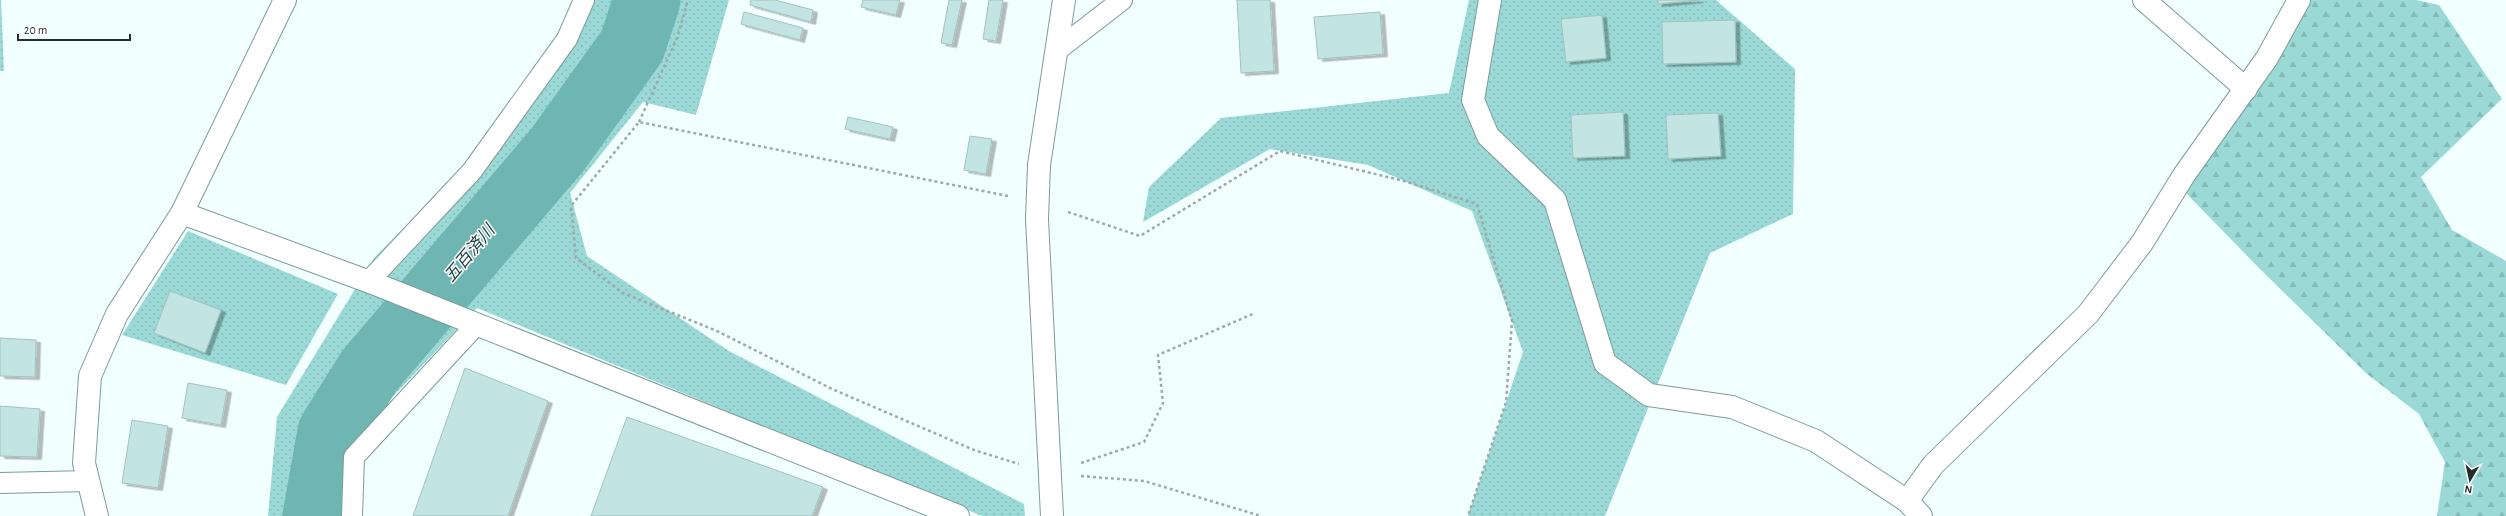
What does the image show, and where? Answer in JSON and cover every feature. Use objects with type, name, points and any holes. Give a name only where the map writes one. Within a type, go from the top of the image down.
[{"type":"street","points":[[97,516],[84,463],[90,376],[118,314],[182,213],[285,0]]},
{"type":"street","points":[[1052,516],[1037,202],[1039,165],[1064,0]]},
{"type":"street","points":[[1490,0],[1474,100],[1488,136],[1555,200],[1605,363],[1649,395],[1732,407],[1816,441],[1914,509],[1933,465],[2088,314],[2142,243],[2184,176],[2267,58],[2299,0]]},
{"type":"street","points":[[2144,0],[2246,89]]},
{"type":"street","points":[[182,213],[374,283],[958,516]]},
{"type":"lane","points":[[374,283],[472,171],[567,40],[584,0]]},
{"type":"lane","points":[[1056,51],[1122,0]]},
{"type":"lane","points":[[352,516],[354,457],[477,324]]},
{"type":"lane","points":[[0,483],[89,481]]},
{"type":"path","points":[[688,0],[677,38],[639,122],[571,206],[576,258],[623,293],[717,331],[832,389],[974,450],[1050,473],[1144,481],[1261,516]]},
{"type":"path","points":[[639,122],[1037,202],[1140,236],[1280,151],[1404,181],[1477,204],[1512,321],[1506,402],[1468,516]]},
{"type":"path","points":[[1050,473],[1144,442],[1163,403],[1158,355],[1255,313]]},
{"type":"green space","points":[[1,0],[4,71],[0,71]]},
{"type":"green space","points":[[587,0],[729,0],[696,115],[643,102],[570,193],[587,256],[729,351],[1024,504],[1025,516],[982,516],[477,308],[362,429],[346,516],[268,516],[277,417],[374,258],[542,89]]},
{"type":"green space","points":[[1469,0],[1716,0],[1795,69],[1793,214],[1710,253],[1605,516],[1468,516],[1523,352],[1472,211],[1368,165],[1270,149],[1143,222],[1149,187],[1221,118],[1449,93]]},
{"type":"green space","points":[[2309,0],[2416,0],[2439,5],[2502,99],[2421,177],[2452,230],[2506,261],[2506,516],[2437,516],[2445,462],[2419,414],[2367,374],[2259,268],[2178,185]]},
{"type":"green space","points":[[188,231],[338,294],[286,385],[122,335]]},
{"type":"building","points":[[751,0],[775,0],[813,10],[811,22],[750,5]]},
{"type":"building","points":[[863,0],[900,0],[896,15],[861,7]]},
{"type":"building","points":[[949,0],[962,0],[952,45],[941,43]]},
{"type":"building","points":[[989,0],[1003,0],[996,41],[983,39]]},
{"type":"building","points":[[1237,0],[1270,0],[1274,71],[1241,73]]},
{"type":"building","points":[[1658,0],[1699,0],[1658,4]]},
{"type":"building","points":[[744,12],[803,28],[800,40],[741,24]]},
{"type":"building","points":[[1380,12],[1383,54],[1318,59],[1314,17]]},
{"type":"building","points":[[1602,15],[1606,58],[1566,62],[1561,19]]},
{"type":"building","points":[[1735,20],[1736,62],[1663,64],[1662,22]]},
{"type":"building","points":[[1623,112],[1625,156],[1573,158],[1571,115]]},
{"type":"building","points":[[1718,113],[1721,156],[1668,159],[1666,115]]},
{"type":"building","points":[[848,117],[893,127],[890,139],[845,129]]},
{"type":"building","points":[[970,136],[992,139],[986,174],[964,170]]},
{"type":"building","points":[[170,291],[221,310],[205,353],[154,333]]},
{"type":"building","points":[[0,338],[36,340],[35,377],[0,376]]},
{"type":"building","points":[[465,368],[548,401],[508,516],[413,516]]},
{"type":"building","points":[[188,383],[227,390],[221,425],[182,418]]},
{"type":"building","points":[[0,406],[40,409],[37,457],[0,456]]},
{"type":"building","points":[[627,417],[823,487],[812,516],[591,516]]},
{"type":"building","points":[[132,420],[168,426],[158,488],[122,483]]},
{"type":"waterway","name":"五百済川","points":[[316,516],[331,432],[369,371],[558,149],[632,46],[647,0]]}]
